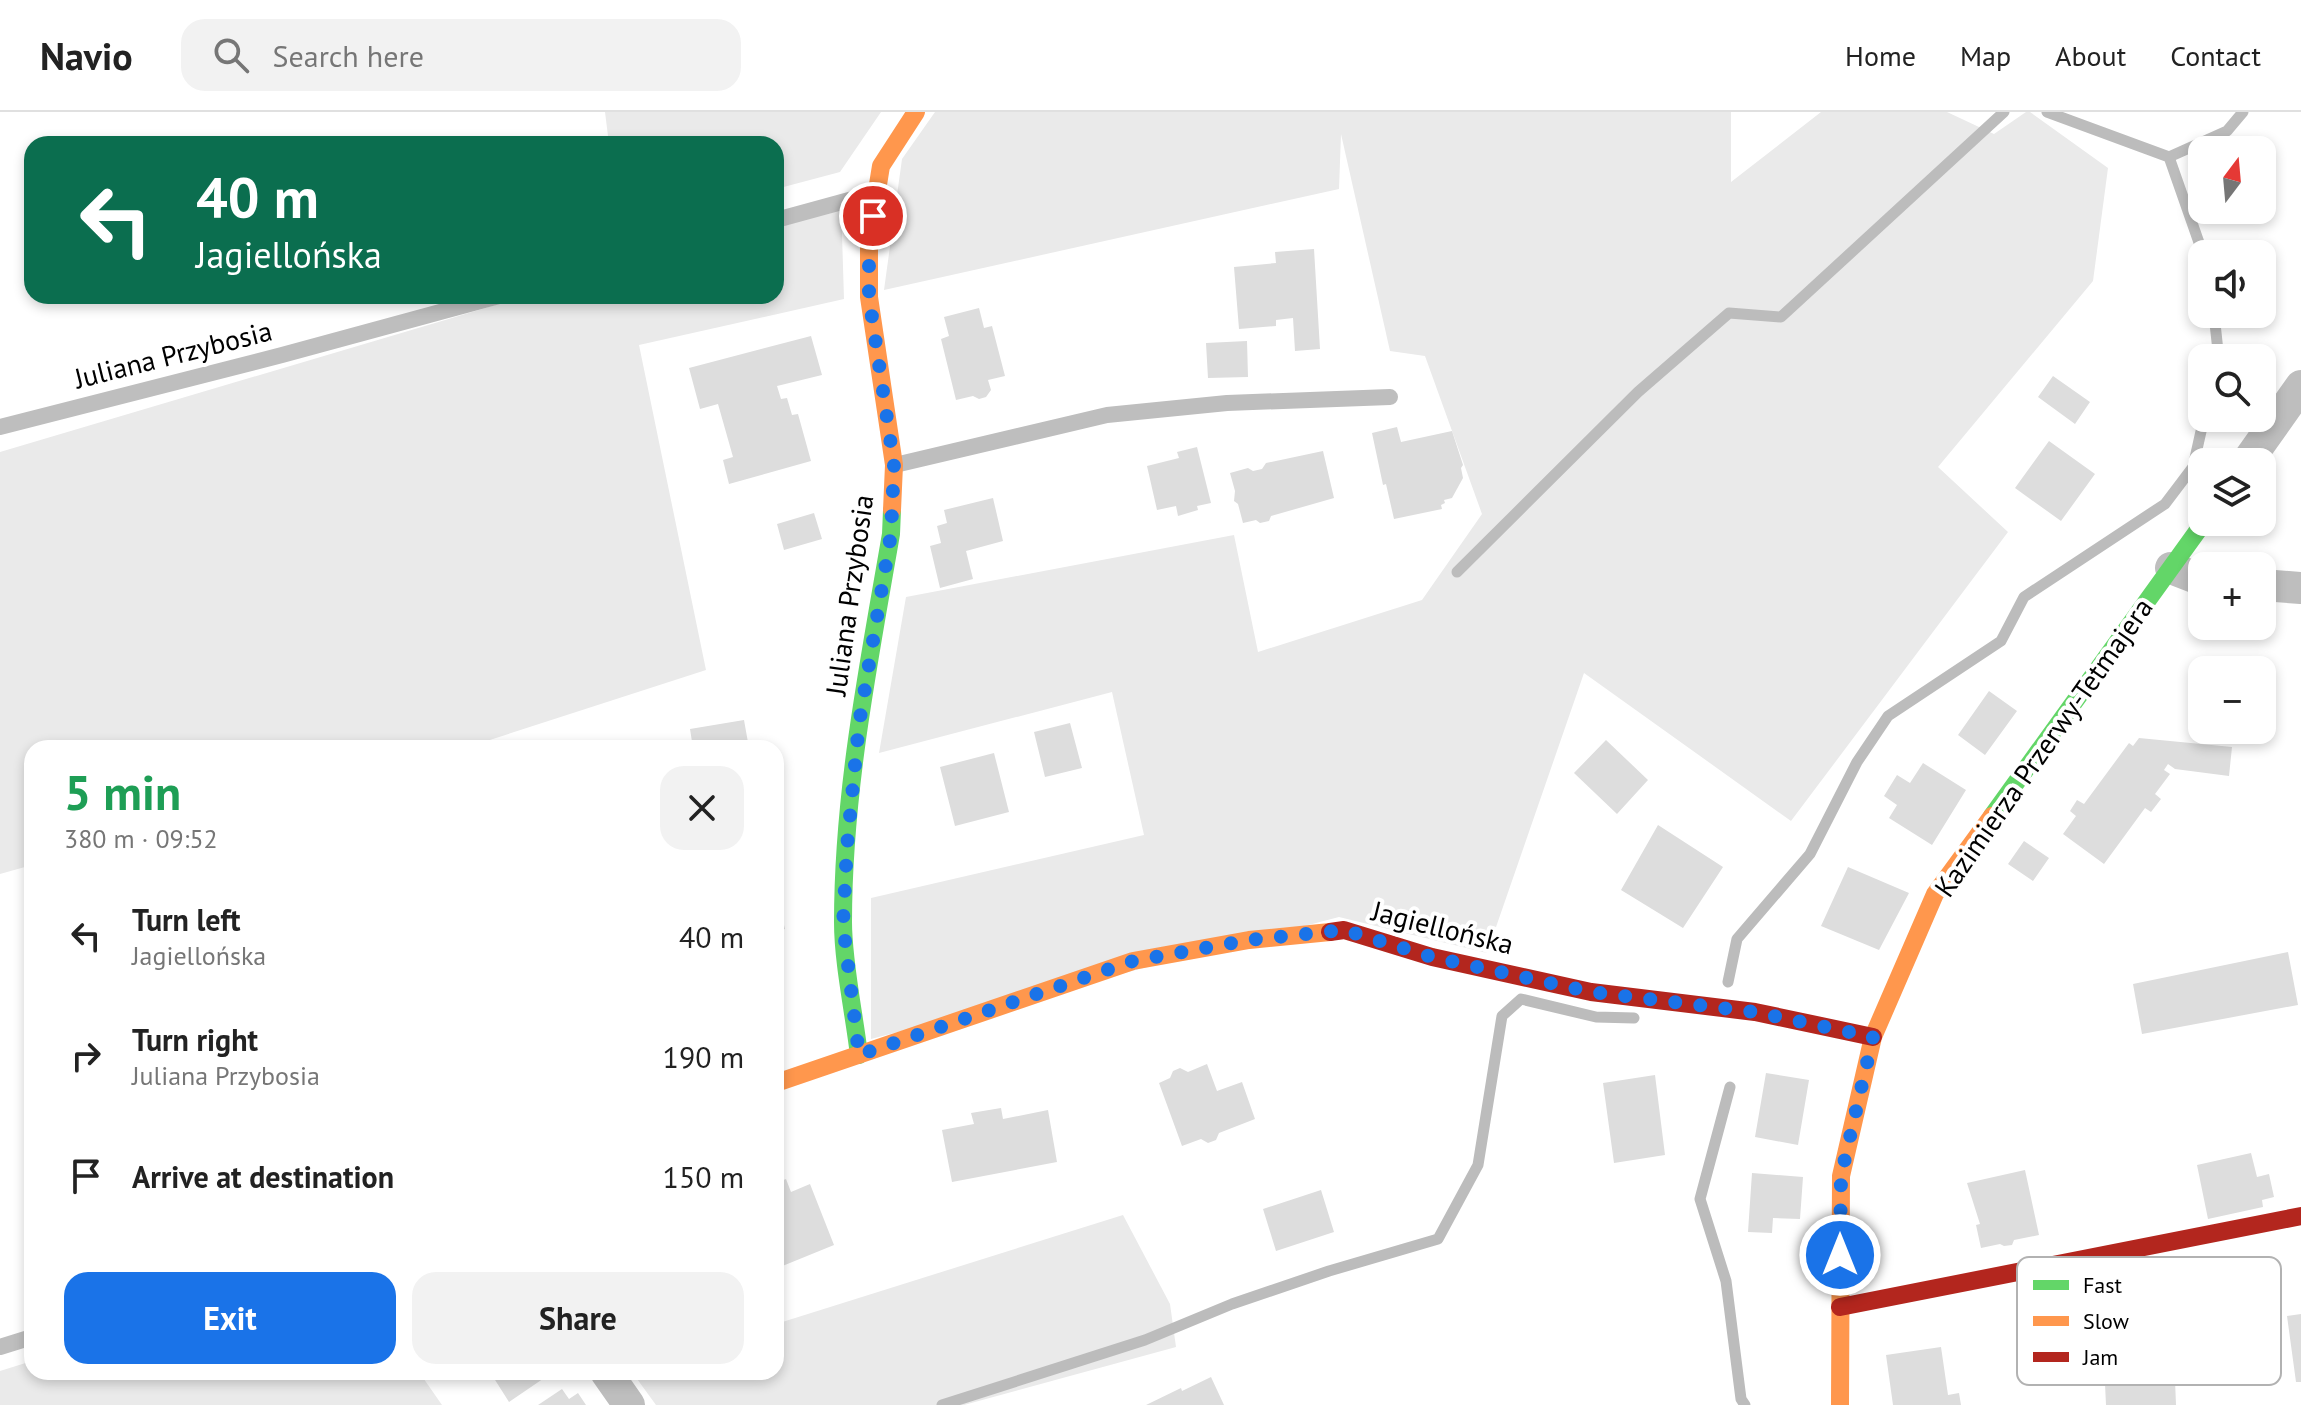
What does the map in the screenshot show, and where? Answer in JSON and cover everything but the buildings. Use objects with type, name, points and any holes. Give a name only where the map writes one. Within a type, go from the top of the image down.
[{"type":"street","name":"Juliana Przybosia","points":[[859,1055],[843,924],[847,847],[859,724],[891,534],[894,465],[869,297],[869,240],[881,166],[916,112]]},
{"type":"street","points":[[2257,448],[2301,386]]},
{"type":"street","name":"Kazimierza Przerwy-Tetmajera","points":[[1840,1405],[1841,1176],[1873,1037],[1935,894],[2194,536]]},
{"type":"street","points":[[2171,568],[2188,575]]},
{"type":"street","points":[[2276,586],[2301,588]]},
{"type":"street","name":"Jagiellońska","points":[[784,1080],[1133,961],[1249,940],[1344,930],[1432,957],[1591,992],[1755,1012],[1873,1037]]},
{"type":"street","points":[[2093,1257],[2301,1216]]},
{"type":"street","points":[[1840,1307],[2017,1272]]},
{"type":"street","points":[[612,1380],[629,1405]]},
{"type":"lane","points":[[784,218],[877,193]]},
{"type":"lane","name":"Juliana Przybosia","points":[[0,427],[470,304]]},
{"type":"lane","points":[[894,465],[1107,415],[1227,403],[1390,397]]},
{"type":"lane","points":[[0,1347],[24,1340]]},
{"type":"shaded area","points":[[605,112],[881,112],[840,172],[784,187],[784,136],[608,136]]},
{"type":"shaded area","points":[[935,112],[1731,112],[1731,182],[1821,112],[1947,112],[1994,134],[2030,112],[2108,168],[2093,281],[1938,467],[2008,532],[1791,821],[1584,673],[1487,953],[1339,917],[871,1039],[871,898],[1144,835],[1112,692],[879,753],[906,597],[1234,535],[1258,652],[1422,600],[1482,514],[1425,356],[1390,351],[1341,134],[1339,189],[884,290],[902,159]]},
{"type":"shaded area","points":[[841,202],[844,299],[639,345],[706,670],[490,740],[24,740],[24,867],[0,874],[0,452],[499,304],[784,304],[784,220]]},
{"type":"shaded area","points":[[1123,1215],[1170,1304],[1176,1347],[964,1405],[656,1405],[638,1380],[784,1380],[784,1321]]},
{"type":"shaded area","points":[[24,1364],[24,1380],[425,1380],[442,1405],[0,1405],[0,1371]]},
{"type":"waterway","points":[[1457,572],[1638,392],[1729,313],[1781,317],[2004,112]]},
{"type":"waterway","points":[[2047,112],[2169,157],[2227,131],[2243,112]]},
{"type":"waterway","points":[[2169,157],[2198,240]]},
{"type":"waterway","points":[[2216,328],[2217,344]]},
{"type":"waterway","points":[[1728,982],[1737,939],[1810,854],[1857,762],[1888,716],[2001,641],[2024,597],[2165,504],[2193,467],[2201,432]]},
{"type":"waterway","points":[[942,1405],[1145,1340],[1232,1304],[1329,1271],[1438,1239],[1478,1165],[1502,1016],[1521,999],[1596,1017],[1634,1018]]},
{"type":"waterway","points":[[1730,1087],[1700,1199],[1726,1281],[1741,1399],[1745,1405]]},
{"type":"traffic: fast","points":[[859,1055],[845,954],[844,873],[852,775],[891,534],[892,510]]},
{"type":"traffic: fast","points":[[1992,816],[2194,536]]},
{"type":"traffic: slow","points":[[892,510],[894,465],[869,297],[869,240],[881,166],[916,112]]},
{"type":"traffic: slow","points":[[1840,1405],[1841,1176],[1873,1037],[1935,894],[1992,816]]},
{"type":"traffic: slow","points":[[784,1080],[1133,961],[1249,940],[1330,932]]},
{"type":"traffic: jam","points":[[1330,932],[1344,930],[1432,957],[1591,992],[1755,1012],[1873,1037]]},
{"type":"traffic: jam","points":[[2093,1257],[2301,1216]]},
{"type":"traffic: jam","points":[[1840,1307],[2017,1272]]},
{"type":"route","points":[[873,216],[869,240],[869,297],[894,465],[891,534],[859,724],[847,847],[843,924],[859,1055],[1133,961],[1249,940],[1344,930],[1432,957],[1591,992],[1755,1012],[1873,1037],[1841,1176],[1840,1255]]}]
